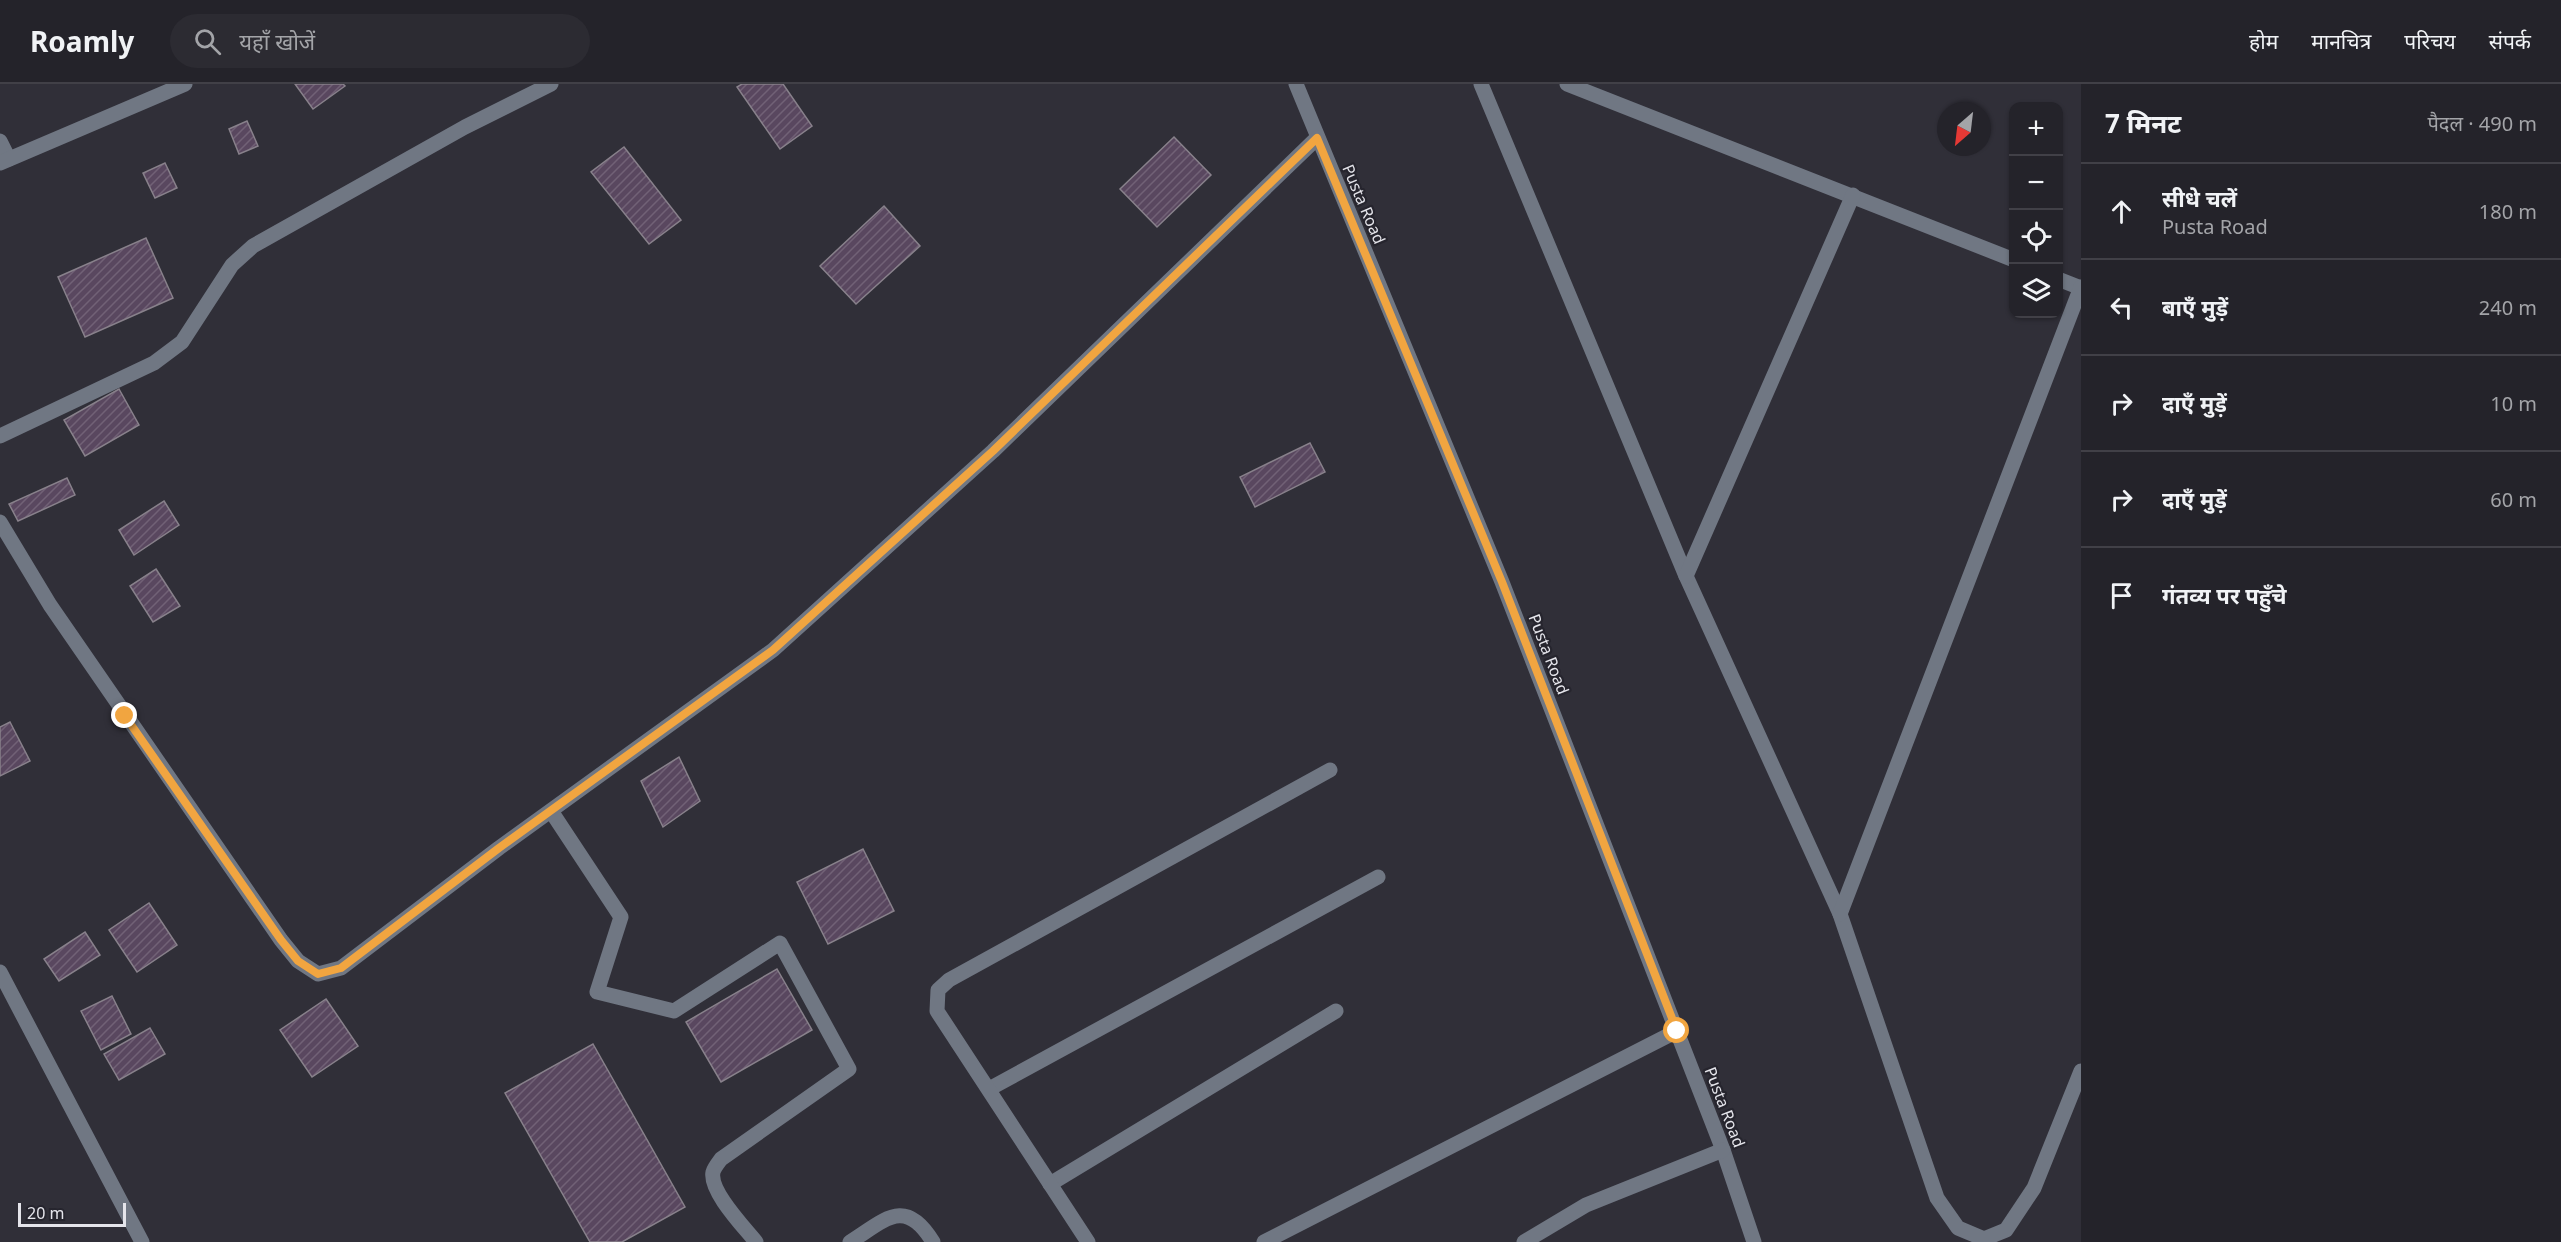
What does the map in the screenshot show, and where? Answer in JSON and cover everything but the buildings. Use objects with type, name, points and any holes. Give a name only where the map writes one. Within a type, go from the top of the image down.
[{"type":"street","points":[[0,141],[5,161],[185,84]]},
{"type":"street","points":[[0,436],[154,363],[182,342],[232,265],[253,246],[465,127],[551,84]]},
{"type":"street","name":"Pusta Road","points":[[1296,84],[1502,582],[1723,1150],[1754,1242]]},
{"type":"street","points":[[1481,84],[1686,576],[1840,914],[1937,1198],[1958,1228],[1984,1239],[2006,1230],[2034,1188],[2081,1071]]},
{"type":"street","points":[[1568,84],[2009,258]]},
{"type":"street","points":[[0,522],[50,605],[281,940],[298,961],[318,974],[341,968],[551,811],[773,650],[993,451],[1317,138]]},
{"type":"street","points":[[1686,576],[1853,195]]},
{"type":"street","points":[[1840,914],[2081,287],[2063,281]]},
{"type":"street","points":[[1088,1242],[937,1011],[938,990],[949,980],[1330,770]]},
{"type":"street","points":[[551,811],[621,917],[597,992],[674,1011],[780,943],[849,1069],[721,1159],[713,1171],[714,1183],[722,1199],[756,1242]]},
{"type":"street","points":[[989,1089],[1378,877]]},
{"type":"street","points":[[0,972],[142,1242]]},
{"type":"street","points":[[1050,1184],[1336,1011]]},
{"type":"street","points":[[1264,1242],[1677,1031]]},
{"type":"street","points":[[1524,1242],[1586,1205],[1723,1150]]},
{"type":"street","points":[[850,1242],[893,1215],[907,1216],[923,1225],[933,1242]]},
{"type":"route","points":[[125,716],[298,961],[318,974],[341,968],[499,848],[773,650],[993,451],[1317,138],[1502,582],[1677,1031]]}]
